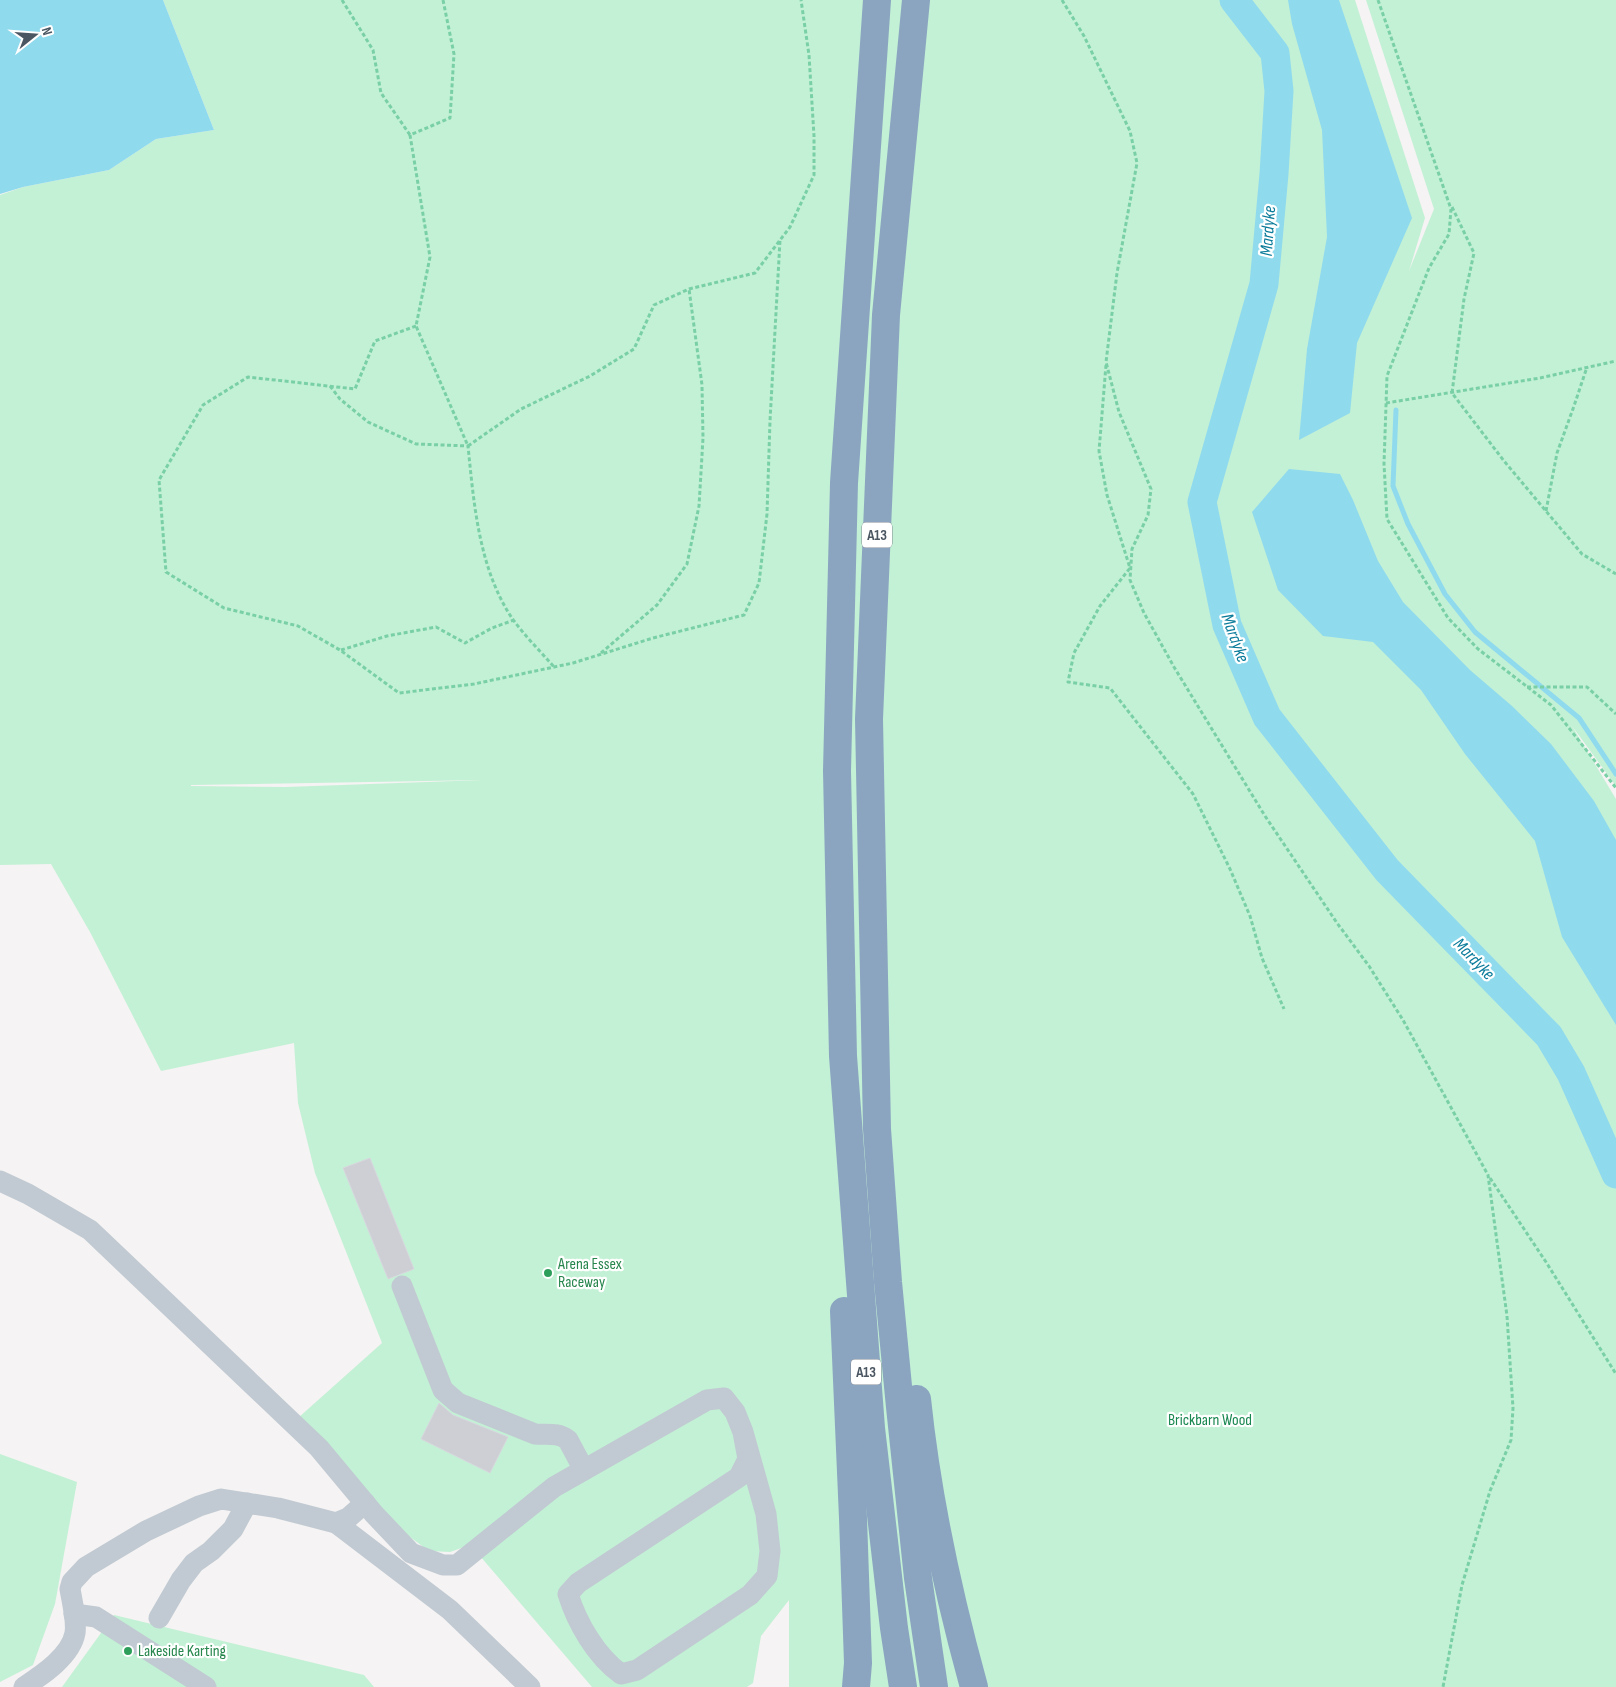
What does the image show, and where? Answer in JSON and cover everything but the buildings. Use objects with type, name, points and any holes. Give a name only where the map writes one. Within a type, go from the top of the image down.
[{"type":"highway","name":"A13","points":[[877,0],[844,483],[837,771],[843,1056],[871,1428],[903,1687]]},
{"type":"highway","name":"A13","points":[[916,0],[886,315],[870,719],[877,1129],[894,1352],[918,1578],[934,1687]]},
{"type":"highway","name":"A13","points":[[843,1056],[837,1144],[858,1663],[856,1687]]},
{"type":"highway","name":"A13","points":[[876,1070],[894,1140],[910,1333],[930,1489],[955,1619],[974,1687]]},
{"type":"lane","points":[[0,1181],[28,1194],[90,1230],[319,1448],[365,1503],[411,1553],[443,1565],[457,1565],[554,1487],[707,1400],[724,1398],[735,1412],[743,1432],[766,1514],[770,1551],[767,1576],[750,1595],[637,1670],[621,1674],[609,1665],[588,1637],[574,1614],[568,1594],[578,1583],[738,1477],[748,1459],[743,1432]]},
{"type":"lane","points":[[402,1286],[443,1390],[458,1403],[535,1434],[558,1434],[564,1437],[568,1440],[584,1470]]},
{"type":"lane","points":[[24,1687],[41,1680],[66,1651],[75,1633],[70,1589],[72,1582],[86,1567],[146,1531],[199,1506],[221,1499],[278,1508],[336,1522],[450,1610],[530,1687]]},
{"type":"lane","points":[[159,1618],[180,1580],[194,1563],[211,1551],[233,1529],[247,1503]]},
{"type":"lane","points":[[336,1522],[348,1518],[365,1503]]},
{"type":"lane","points":[[74,1614],[96,1617],[206,1687]]},
{"type":"path","points":[[342,0],[373,50],[381,93],[410,135],[430,256],[416,326],[468,446],[474,511],[492,580],[514,620],[554,667]]},
{"type":"path","points":[[410,135],[450,118],[454,54],[443,0]]},
{"type":"path","points":[[329,386],[340,399],[368,422],[416,444],[468,446],[522,409],[590,376],[634,349],[654,305],[689,289],[755,273],[790,227],[814,175],[814,136],[809,55],[801,0]]},
{"type":"path","points":[[1062,0],[1084,36],[1130,131],[1137,163],[1117,273],[1106,362],[1099,451],[1107,494],[1130,568]]},
{"type":"path","points":[[1378,0],[1451,208],[1449,234],[1429,268],[1387,376],[1384,464],[1387,519],[1448,618],[1478,649],[1551,706],[1616,788]]},
{"type":"path","points":[[1447,196],[1474,253],[1464,299],[1452,393],[1504,461],[1582,554],[1616,574]]},
{"type":"path","points":[[416,326],[375,341],[355,389],[248,377],[203,405],[159,480],[166,572],[224,608],[298,626],[340,650],[399,693],[474,684],[574,663],[653,638],[744,615],[759,583],[767,514],[780,240]]},
{"type":"path","points":[[598,655],[657,605],[687,564],[699,506],[704,438],[702,385],[689,289]]},
{"type":"path","points":[[1386,403],[1540,378],[1616,361]]},
{"type":"path","points":[[1106,362],[1118,412],[1152,489],[1148,515],[1132,549],[1130,568],[1130,580],[1144,613],[1174,667],[1296,863],[1369,966],[1398,1012],[1488,1175],[1546,1262],[1616,1374]]},
{"type":"path","points":[[1546,511],[1557,453],[1587,367]]},
{"type":"path","points":[[1130,568],[1100,606],[1074,653],[1068,682],[1110,688],[1193,794],[1230,869],[1250,916],[1262,958],[1284,1009]]},
{"type":"path","points":[[340,650],[387,636],[436,627],[465,643],[492,628],[514,620]]},
{"type":"path","points":[[1527,687],[1587,687],[1616,714]]},
{"type":"path","points":[[1443,1687],[1462,1585],[1490,1491],[1511,1440],[1512,1408],[1507,1316],[1488,1175]]},
{"type":"green space","name":"Brickbarn Wood","points":[[163,0],[1355,0],[1425,218],[1409,271],[1434,209],[1366,0],[1616,0],[1616,786],[1572,726],[1616,799],[1616,1687],[789,1687],[789,1600],[761,1636],[753,1683],[747,1687],[592,1687],[480,1556],[467,1546],[450,1552],[429,1551],[399,1529],[298,1418],[382,1343],[315,1173],[298,1103],[294,1043],[161,1071],[90,932],[51,864],[0,865],[0,195],[23,187],[109,170],[156,139],[214,130]],"holes":[[[483,780],[286,787],[191,785]]]},
{"type":"green space","points":[[0,1454],[77,1482],[55,1604],[33,1665],[0,1682]]},
{"type":"green space","points":[[114,1615],[364,1675],[374,1687],[62,1687]]},
{"type":"water","points":[[0,0],[163,0],[214,130],[156,139],[109,170],[23,187],[0,194]]},
{"type":"water","points":[[1288,0],[1339,0],[1412,218],[1357,343],[1350,413],[1299,440],[1307,349],[1327,237],[1322,130],[1292,24]]},
{"type":"water","points":[[1289,469],[1340,474],[1353,500],[1378,561],[1403,602],[1470,670],[1512,706],[1551,744],[1594,801],[1616,840],[1616,1025],[1562,937],[1535,841],[1465,754],[1421,690],[1373,642],[1323,636],[1278,590],[1252,512]]},
{"type":"waterway","name":"Mardyke","points":[[1234,0],[1275,53],[1279,91],[1264,284],[1202,502],[1227,625],[1267,717],[1387,870],[1549,1036],[1571,1073],[1616,1174]]},
{"type":"waterway","points":[[1396,410],[1393,486],[1408,524],[1445,594],[1475,632],[1579,718],[1616,774]]},
{"type":"place","name":"Arena Essex Raceway","points":[[548,1273]]},
{"type":"place","name":"Lakeside Karting","points":[[128,1651]]}]
